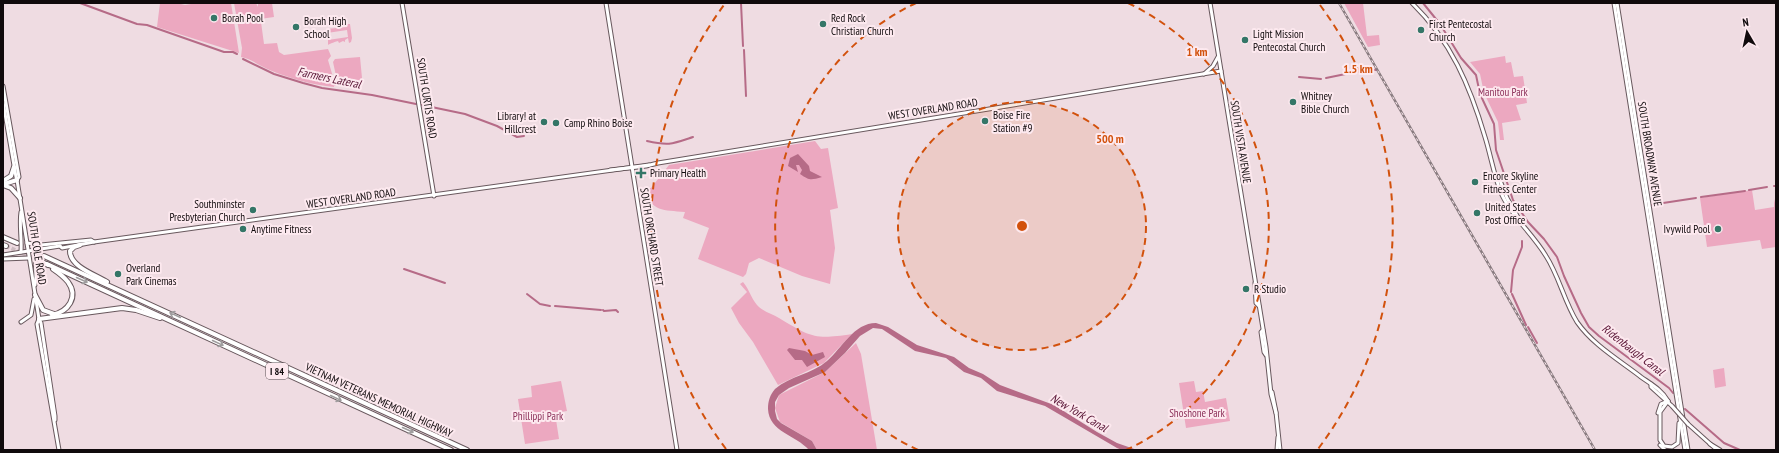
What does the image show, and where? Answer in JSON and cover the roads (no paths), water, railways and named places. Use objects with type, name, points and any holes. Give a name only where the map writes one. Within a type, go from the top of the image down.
[{"type":"highway","points":[[3,183],[11,176],[14,167]]},
{"type":"highway","points":[[3,183],[17,180]]},
{"type":"highway","points":[[3,183],[12,188],[20,198]]},
{"type":"highway","points":[[3,237],[17,243]]},
{"type":"highway","points":[[80,245],[74,247],[70,251],[70,256],[74,262],[122,290]]},
{"type":"highway","name":"VIETNAM VETERANS MEMORIAL HIGHWAY","points":[[44,256],[122,290],[467,450]]},
{"type":"highway","name":"I 84","points":[[40,261],[46,264]]},
{"type":"highway","points":[[39,319],[64,311],[69,307],[72,299],[72,291],[66,279],[46,264]]},
{"type":"highway","name":"VIETNAM VETERANS MEMORIAL HIGHWAY","points":[[46,264],[451,450]]},
{"type":"highway","points":[[35,295],[43,310],[47,313],[56,314]]},
{"type":"highway","points":[[39,319],[122,308],[140,311],[183,326]]},
{"type":"main road","name":"SOUTH CURTIS ROAD","points":[[402,3],[434,196]]},
{"type":"main road","name":"SOUTH ORCHARD STREET","points":[[606,3],[677,450]]},
{"type":"main road","name":"SOUTH VISTA AVENUE","points":[[1210,3],[1255,283],[1256,303],[1259,307],[1262,339],[1266,355],[1272,392],[1271,394],[1276,413],[1278,450]]},
{"type":"main road","points":[[1412,3],[1440,34],[1464,76],[1475,102],[1496,176],[1499,178],[1510,205],[1520,221],[1547,257],[1575,318],[1581,327],[1599,345],[1651,384],[1664,396],[1688,424],[1718,450]]},
{"type":"main road","name":"SOUTH BROADWAY AVENUE","points":[[1615,3],[1685,450]]},
{"type":"main road","name":"SOUTH BROADWAY AVENUE","points":[[1615,3],[1688,449]]},
{"type":"main road","points":[[1204,74],[1213,66],[1218,57]]},
{"type":"main road","name":"WEST OVERLAND ROAD","points":[[61,245],[62,248],[94,242],[649,165],[1220,71]]},
{"type":"main road","name":"SOUTH COLE ROAD","points":[[3,86],[4,102],[43,338],[43,350],[46,357],[59,450]]},
{"type":"main road","points":[[3,98],[4,102]]},
{"type":"main road","name":"SOUTH COLE ROAD","points":[[4,102],[19,177],[17,180]]},
{"type":"main road","points":[[22,211],[20,222],[22,252]]},
{"type":"main road","name":"WEST OVERLAND ROAD","points":[[3,255],[91,240],[94,242]]},
{"type":"main road","points":[[27,243],[41,245],[60,242],[61,245]]},
{"type":"main road","points":[[34,288],[36,277],[35,250]]},
{"type":"main road","points":[[3,259],[29,258]]},
{"type":"main road","points":[[21,322],[31,315],[35,295]]},
{"type":"main road","name":"SOUTH COLE ROAD","points":[[39,319],[37,324],[50,386],[55,420]]},
{"type":"main road","points":[[39,332],[43,338]]},
{"type":"main road","points":[[1668,401],[1660,410],[1660,440],[1662,445],[1667,447],[1675,446],[1679,441],[1678,406]]},
{"type":"main road","points":[[1665,450],[1658,440],[1658,412],[1661,404],[1668,401]]},
{"type":"waterway","name":"Farmers Lateral","points":[[80,3],[137,24],[147,25],[224,52],[233,52],[237,54]]},
{"type":"waterway","name":"Farmers Lateral","points":[[741,3],[743,46]]},
{"type":"waterway","name":"Ridenbaugh Canal","points":[[1423,3],[1440,24],[1461,58],[1476,75],[1480,94],[1494,124],[1496,150],[1513,200],[1528,222],[1544,239],[1557,257],[1564,276],[1589,327],[1669,388],[1673,393]]},
{"type":"waterway","name":"Farmers Lateral","points":[[744,50],[746,96]]},
{"type":"waterway","name":"Farmers Lateral","points":[[243,59],[274,74],[322,88],[372,95],[416,104]]},
{"type":"waterway","points":[[1326,78],[1370,69],[1376,70]]},
{"type":"waterway","points":[[1299,77],[1321,79]]},
{"type":"waterway","name":"Farmers Lateral","points":[[422,105],[465,114],[497,126],[517,137],[524,136]]},
{"type":"waterway","name":"Farmers Lateral","points":[[647,141],[670,144],[693,137]]},
{"type":"waterway","points":[[1749,190],[1767,187]]},
{"type":"waterway","points":[[1701,197],[1745,191]]},
{"type":"waterway","points":[[1650,205],[1696,198]]},
{"type":"waterway","points":[[1511,292],[1513,270],[1522,247],[1522,241]]},
{"type":"waterway","points":[[404,269],[445,283]]},
{"type":"waterway","points":[[527,294],[540,304],[550,306]]},
{"type":"waterway","points":[[1512,294],[1526,325]]},
{"type":"waterway","points":[[555,306],[601,310]]},
{"type":"waterway","points":[[603,310],[616,310],[618,312]]},
{"type":"waterway","points":[[1528,327],[1537,343]]},
{"type":"waterway","name":"Ridenbaugh Canal","points":[[1685,409],[1724,443],[1740,450]]},
{"type":"tunnel","points":[[17,243],[44,256]]},
{"type":"tunnel","points":[[6,246],[40,261]]},
{"type":"railway","points":[[1339,3],[1595,450]]},
{"type":"place","name":"Borah Pool","points":[[214,18]]},
{"type":"place","name":"Red Rock Christian Church","points":[[823,24]]},
{"type":"place","name":"Borah High School","points":[[296,27]]},
{"type":"place","name":"First Pentecostal Church","points":[[1421,30]]},
{"type":"place","name":"Light Mission Pentecostal Church","points":[[1245,40]]},
{"type":"place","name":"Whitney Bible Church","points":[[1293,102]]},
{"type":"place","name":"Boise Fire Station #9","points":[[985,121]]},
{"type":"place","name":"Library! at Hillcrest","points":[[544,122]]},
{"type":"place","name":"Camp Rhino Boise","points":[[556,123]]},
{"type":"place","name":"Primary Health","points":[[641,173]]},
{"type":"place","name":"Encore Skyline Fitness Center","points":[[1475,182]]},
{"type":"place","name":"Southminster Presbyterian Church","points":[[253,210]]},
{"type":"place","name":"United States Post Office","points":[[1477,213]]},
{"type":"place","name":"Anytime Fitness","points":[[243,229]]},
{"type":"place","name":"Ivywild Pool","points":[[1718,229]]},
{"type":"place","name":"Overland Park Cinemas","points":[[118,274]]},
{"type":"place","name":"R Studio","points":[[1246,289]]},
{"type":"park label","name":"Manitou Park","points":[[1503,92]]},
{"type":"park label","name":"Shoshone Park","points":[[1197,413]]},
{"type":"park label","name":"Phillippi Park","points":[[538,416]]},
{"type":"water label","name":"New York Canal","points":[[1079,413]]}]
